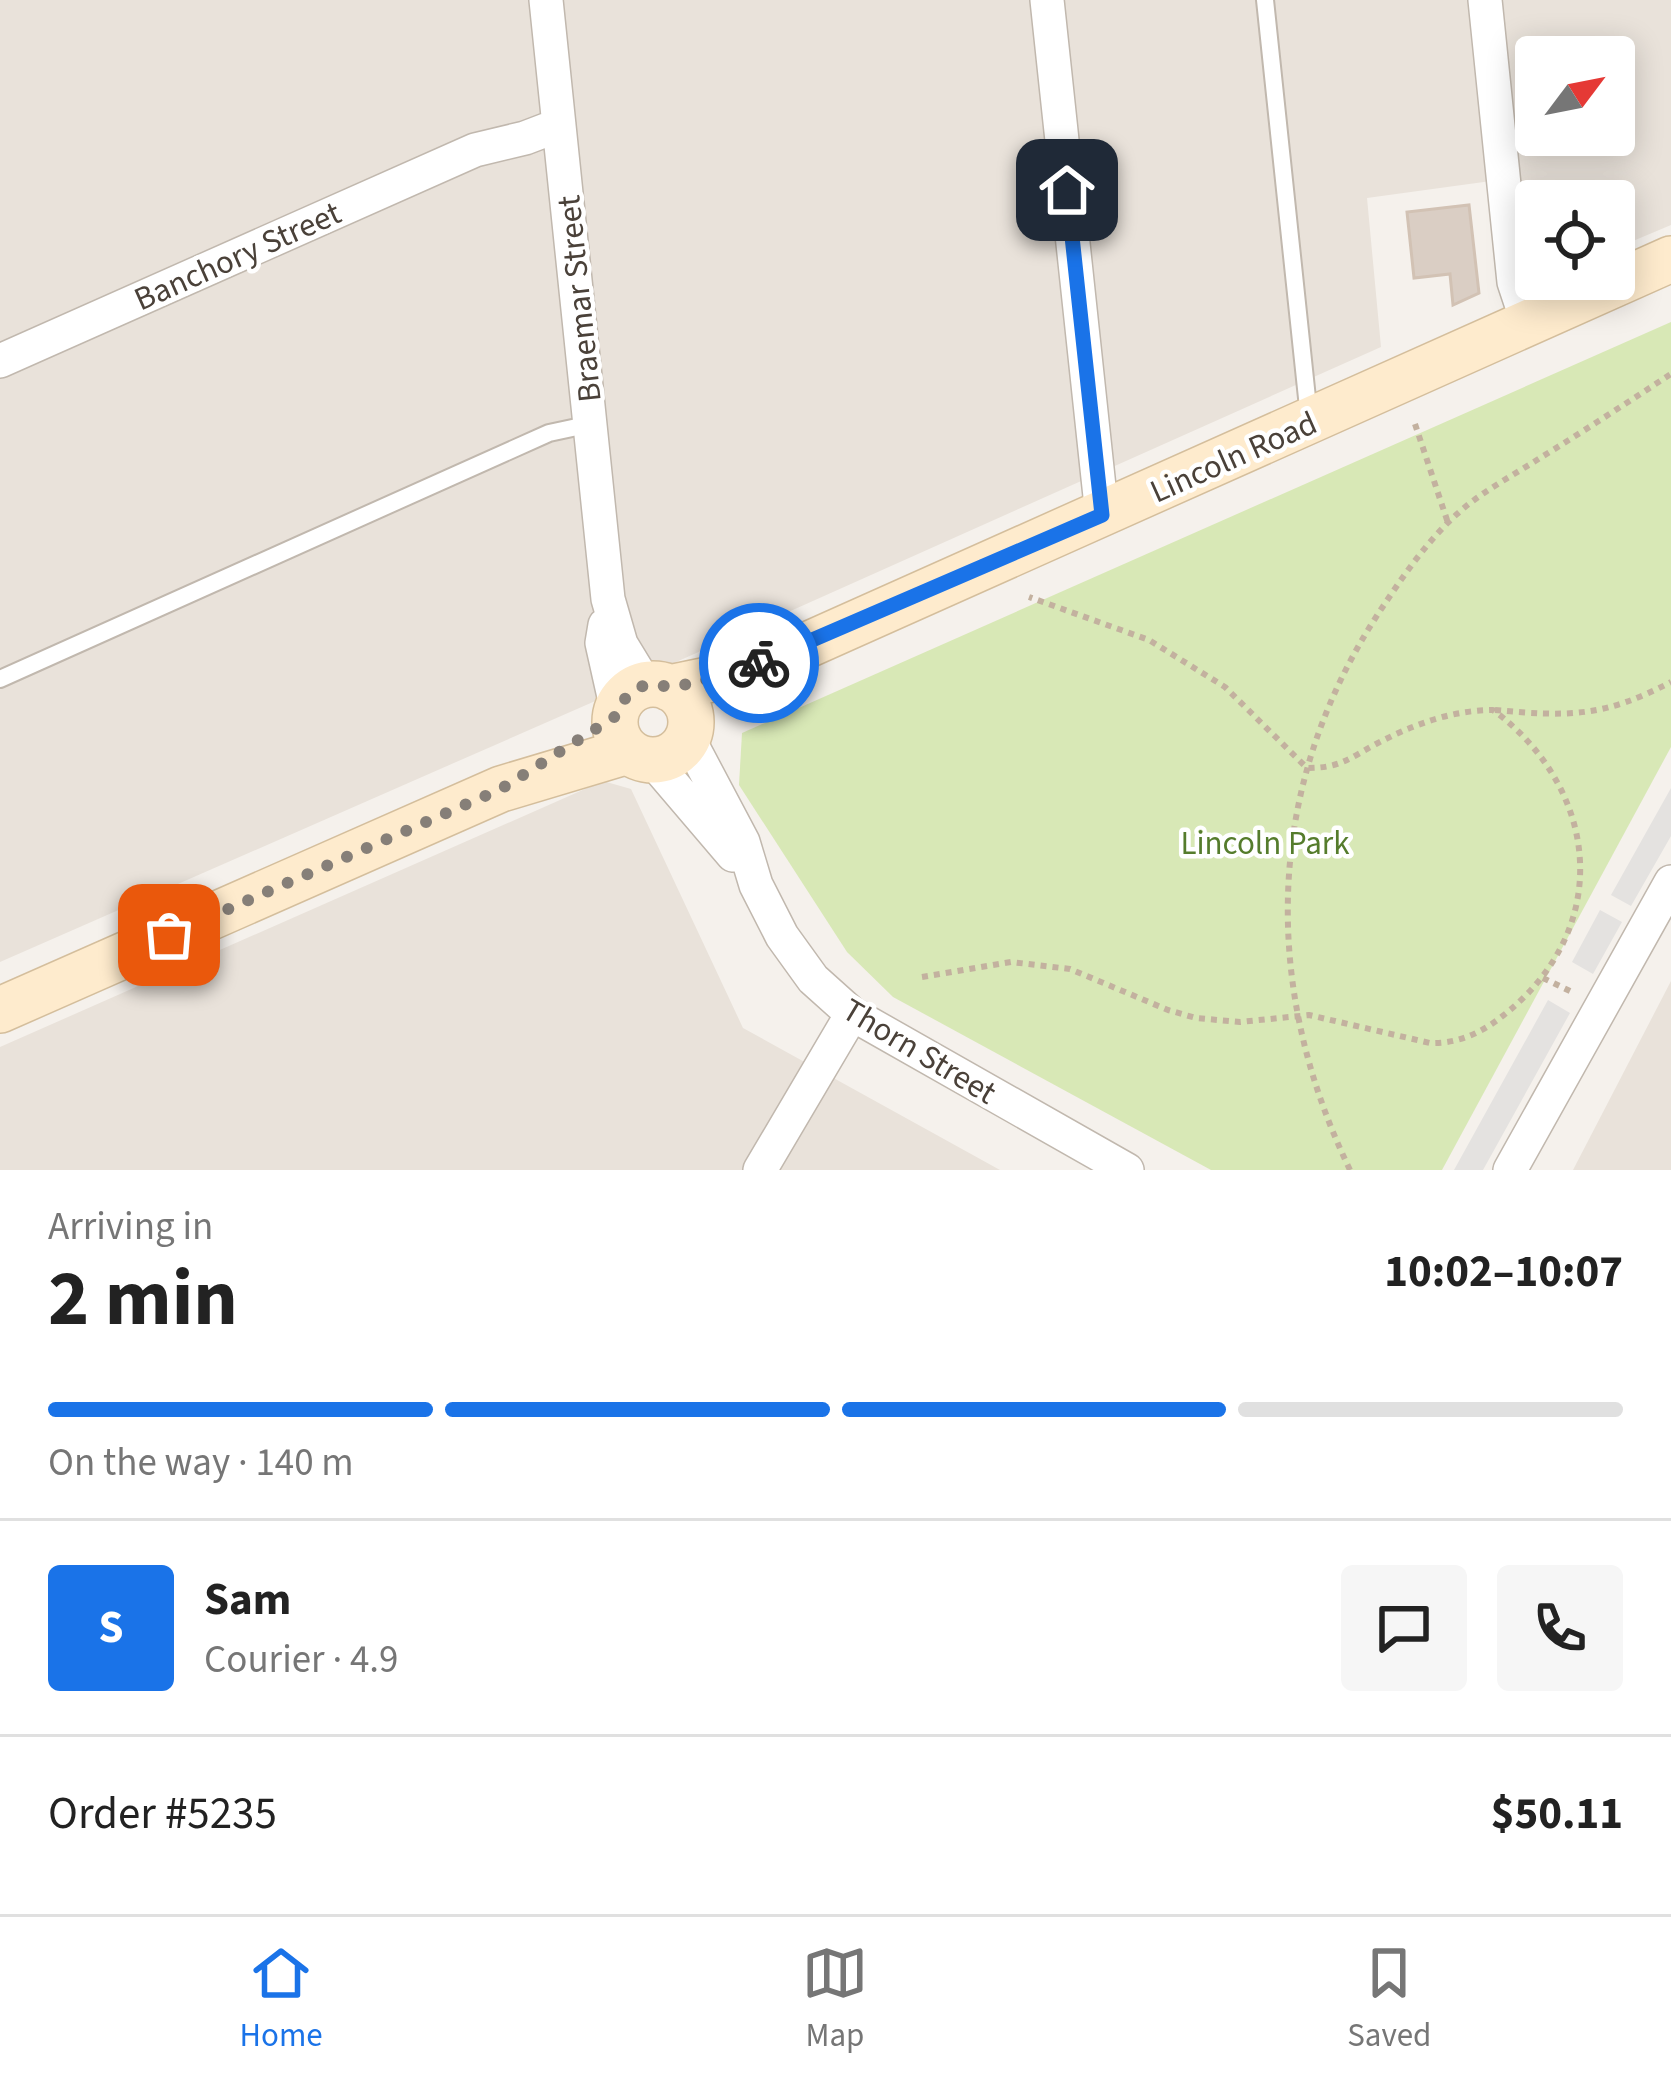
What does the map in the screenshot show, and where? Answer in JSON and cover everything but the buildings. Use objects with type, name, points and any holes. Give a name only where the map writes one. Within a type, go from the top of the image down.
[{"type":"main road","name":"Lincoln Road","points":[[0,1010],[651,722],[722,677],[794,651],[1671,259]]},
{"type":"street","name":"Braemar Street","points":[[546,0],[608,599],[602,643],[651,722]]},
{"type":"street","points":[[1047,0],[1102,515]]},
{"type":"street","points":[[1485,0],[1514,282],[1527,321]]},
{"type":"street","name":"Banchory Street","points":[[0,361],[558,110]]},
{"type":"street","name":"Thorn Street","points":[[651,722],[694,805],[756,885],[782,935],[813,979],[852,1014],[1127,1170]]},
{"type":"street","points":[[1510,1170],[1671,882]]},
{"type":"street","points":[[760,1170],[852,1014]]},
{"type":"lane","points":[[1265,0],[1309,422]]},
{"type":"lane","points":[[0,679],[549,434],[592,423]]},
{"type":"path","points":[[1349,1170],[1320,1105],[1296,1014],[1286,903],[1291,840],[1307,768],[1352,654],[1392,593],[1448,523],[1476,499],[1671,374]]},
{"type":"path","points":[[1414,424],[1448,523]]},
{"type":"path","points":[[1029,596],[1149,640],[1226,687],[1307,768],[1340,766],[1377,743],[1437,718],[1493,710],[1558,716],[1590,713],[1671,682]]},
{"type":"path","points":[[922,977],[1011,962],[1070,969],[1168,1010],[1220,1023],[1296,1014],[1450,1043],[1486,1028],[1543,978],[1574,913],[1580,878],[1576,822],[1547,764],[1531,742],[1493,710]]},
{"type":"shaded area","points":[[0,0],[1671,0],[1671,225],[1635,240],[1635,180],[1515,180],[1515,291],[1503,296],[1491,181],[1367,198],[1381,347],[593,702],[0,962]]},
{"type":"shaded area","points":[[603,781],[631,789],[743,1028],[1000,1170],[0,1170],[0,1047]]},
{"type":"shaded area","points":[[1671,788],[1671,836],[1631,906],[1611,895]]},
{"type":"shaded area","points":[[1600,910],[1622,922],[1593,974],[1572,962]]},
{"type":"shaded area","points":[[1671,981],[1671,1170],[1573,1170]]},
{"type":"shaded area","points":[[1548,1000],[1570,1013],[1483,1170],[1454,1170]]},
{"type":"green space","name":"Lincoln Park","points":[[1671,322],[1671,747],[1442,1170],[1211,1170],[893,997],[847,952],[739,785],[742,733]]},
{"type":"way so far","points":[[169,935],[501,789],[616,716],[622,701],[637,688],[669,688],[759,663]]},
{"type":"route","points":[[759,663],[1102,515],[1067,190]]}]
